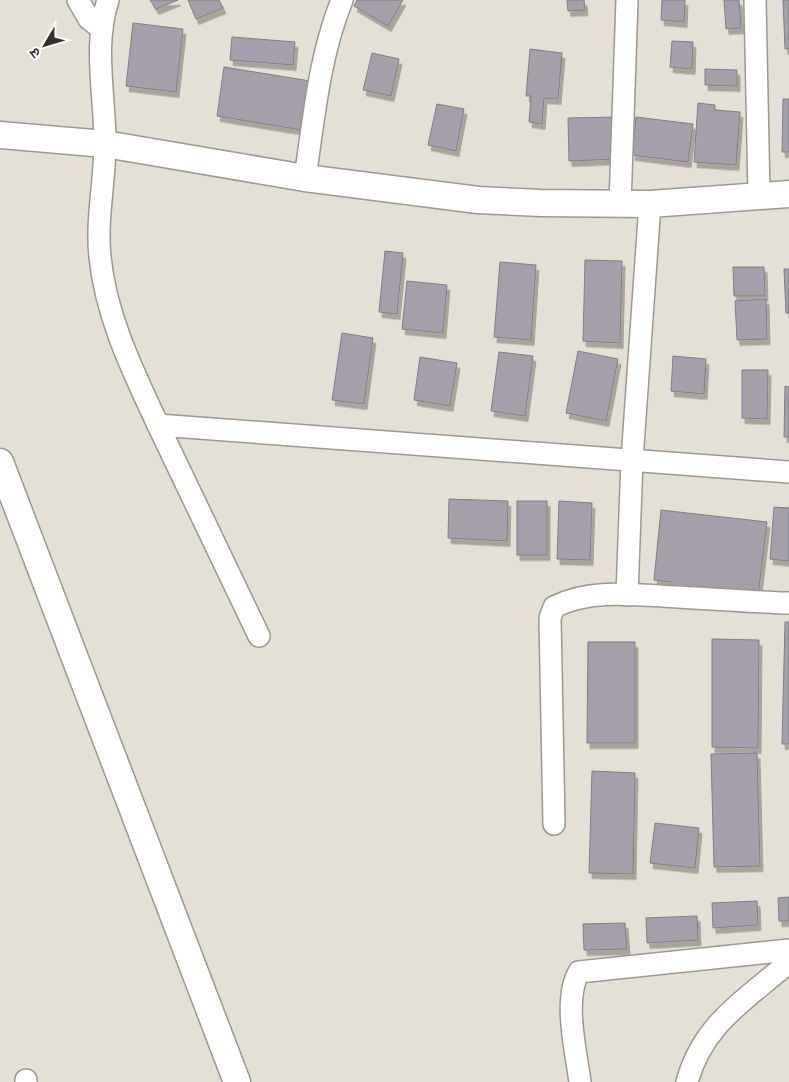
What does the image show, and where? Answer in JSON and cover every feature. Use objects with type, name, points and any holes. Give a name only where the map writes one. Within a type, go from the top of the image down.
[{"type":"street","points":[[78,0],[89,19],[102,29]]},
{"type":"street","points":[[108,0],[102,29],[100,54],[105,144],[100,256],[105,290],[128,361],[259,636]]},
{"type":"street","points":[[306,178],[322,63],[330,30],[342,0]]},
{"type":"street","points":[[620,204],[628,0]]},
{"type":"street","points":[[755,0],[759,194]]},
{"type":"street","points":[[0,135],[105,144],[306,178],[478,200],[650,204],[759,194],[789,194]]},
{"type":"street","points":[[627,595],[632,460],[650,204]]},
{"type":"street","points":[[158,425],[789,472]]},
{"type":"street","points":[[0,462],[237,1082]]},
{"type":"street","points":[[554,824],[550,618],[554,607],[568,600],[582,597],[627,595],[789,603]]},
{"type":"street","points":[[580,1082],[570,997],[573,982],[579,972],[789,950]]},
{"type":"street","points":[[687,1082],[699,1048],[714,1028],[789,962]]},
{"type":"building","points":[[150,0],[178,0],[156,9]]},
{"type":"building","points":[[188,0],[219,0],[223,8],[196,19]]},
{"type":"building","points":[[357,0],[403,0],[388,26],[354,6]]},
{"type":"building","points":[[567,0],[584,0],[585,10],[568,11]]},
{"type":"building","points":[[662,0],[685,0],[684,22],[661,20]]},
{"type":"building","points":[[724,0],[739,0],[741,28],[726,29]]},
{"type":"building","points":[[783,0],[789,0],[789,49],[785,49]]},
{"type":"building","points":[[133,23],[183,29],[176,92],[126,86]]},
{"type":"building","points":[[232,37],[295,42],[293,65],[230,60]]},
{"type":"building","points":[[672,41],[693,42],[692,69],[670,67]]},
{"type":"building","points":[[530,49],[562,53],[558,99],[544,98],[542,124],[529,122],[531,96],[526,96]]},
{"type":"building","points":[[372,53],[399,59],[391,96],[363,90]]},
{"type":"building","points":[[224,67],[310,81],[302,130],[217,116]]},
{"type":"building","points":[[705,69],[737,70],[737,86],[705,85]]},
{"type":"building","points":[[783,99],[789,99],[789,152],[782,152]]},
{"type":"building","points":[[698,103],[715,105],[715,110],[740,112],[736,165],[694,162]]},
{"type":"building","points":[[437,104],[464,109],[456,151],[428,145]]},
{"type":"building","points":[[616,117],[617,159],[569,161],[568,118]]},
{"type":"building","points":[[636,117],[693,124],[688,162],[632,155]]},
{"type":"building","points":[[385,251],[403,253],[397,314],[379,312]]},
{"type":"building","points":[[585,260],[622,261],[620,343],[583,341]]},
{"type":"building","points":[[500,262],[536,265],[531,340],[494,337]]},
{"type":"building","points":[[733,267],[764,267],[765,296],[734,296]]},
{"type":"building","points":[[784,269],[789,269],[789,313],[786,313]]},
{"type":"building","points":[[407,281],[447,285],[443,333],[402,329]]},
{"type":"building","points":[[766,299],[767,339],[737,340],[735,301]]},
{"type":"building","points":[[342,333],[373,338],[364,404],[332,400]]},
{"type":"building","points":[[578,351],[618,359],[606,421],[566,413]]},
{"type":"building","points":[[499,352],[533,356],[525,416],[491,411]]},
{"type":"building","points":[[673,356],[706,359],[704,394],[671,391]]},
{"type":"building","points":[[420,357],[457,363],[450,406],[414,400]]},
{"type":"building","points":[[742,370],[768,370],[767,419],[742,418]]},
{"type":"building","points":[[785,386],[789,387],[789,437],[784,437]]},
{"type":"building","points":[[449,499],[508,501],[507,541],[448,538]]},
{"type":"building","points":[[517,501],[547,501],[547,555],[517,555]]},
{"type":"building","points":[[559,501],[592,503],[590,560],[557,559]]},
{"type":"building","points":[[774,507],[789,508],[789,561],[770,559]]},
{"type":"building","points":[[661,510],[767,522],[758,596],[671,592],[672,582],[654,580]]},
{"type":"building","points":[[785,622],[789,622],[789,744],[782,744]]},
{"type":"building","points":[[712,639],[759,640],[758,748],[712,747]]},
{"type":"building","points":[[588,642],[635,642],[635,743],[587,743]]},
{"type":"building","points":[[757,753],[760,866],[714,867],[711,754]]},
{"type":"building","points":[[592,771],[635,773],[633,874],[589,873]]},
{"type":"building","points":[[655,823],[699,828],[695,868],[650,863]]},
{"type":"building","points":[[789,897],[789,921],[779,921],[778,898]]},
{"type":"building","points":[[757,901],[758,925],[713,928],[712,903]]},
{"type":"building","points":[[697,916],[698,940],[647,943],[646,918]]},
{"type":"building","points":[[625,923],[627,949],[584,950],[583,924]]}]
